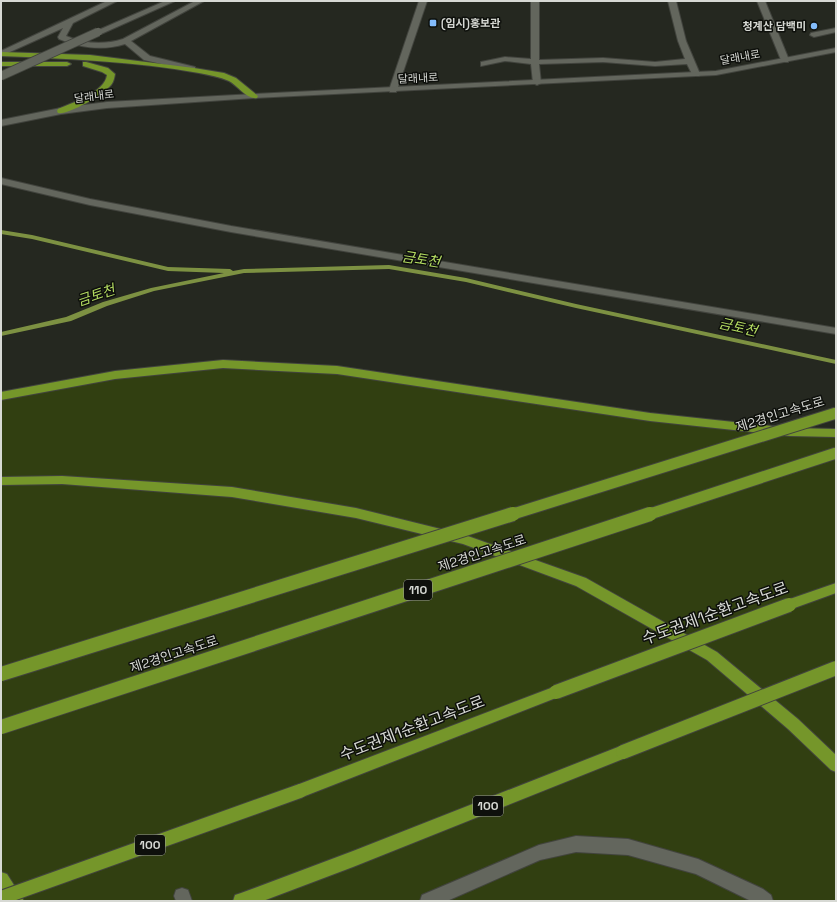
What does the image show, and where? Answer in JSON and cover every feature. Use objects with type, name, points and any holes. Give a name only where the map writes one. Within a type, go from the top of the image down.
[{"type":"highway","points":[[1,54],[90,57],[192,70],[233,80],[254,96]]},
{"type":"highway","points":[[1,64],[106,65],[193,76],[214,81],[254,96]]},
{"type":"highway","points":[[61,111],[92,96],[109,83],[111,78],[110,74],[105,70],[86,64]]},
{"type":"highway","points":[[1,396],[115,375],[223,364],[337,370],[650,417],[790,432],[836,433]]},
{"type":"highway","name":"제2경인고속도로","points":[[1,674],[836,413]]},
{"type":"highway","name":"제2경인고속도로","points":[[1,727],[836,453]]},
{"type":"highway","points":[[1,481],[62,480],[232,492],[356,513],[465,540],[581,582],[712,656],[793,724],[836,765]]},
{"type":"highway","name":"수도권제1순환고속도로","points":[[1,898],[300,791],[556,692],[836,588]]},
{"type":"highway","name":"100","points":[[241,901],[353,859],[836,668]]},
{"type":"highway","points":[[1,880],[16,901]]},
{"type":"street","points":[[1,54],[114,1]]},
{"type":"street","points":[[1,76],[171,1]]},
{"type":"street","points":[[70,21],[62,37],[76,44],[98,46],[116,44],[126,41],[200,1]]},
{"type":"street","points":[[393,90],[423,1]]},
{"type":"street","points":[[535,1],[535,62],[537,83]]},
{"type":"street","points":[[672,1],[676,8],[678,27],[684,51],[696,74]]},
{"type":"street","points":[[760,1],[785,60]]},
{"type":"street","points":[[814,35],[836,30]]},
{"type":"street","points":[[126,41],[147,58],[192,70]]},
{"type":"street","name":"달래내로","points":[[1,123],[61,111],[107,105],[254,96],[716,73],[836,50]]},
{"type":"street","points":[[484,64],[505,59],[535,62],[603,60],[632,61],[655,64],[690,61]]},
{"type":"street","points":[[1,181],[90,202],[231,229],[836,331]]},
{"type":"street","points":[[428,901],[538,853],[576,844],[628,847],[698,867],[757,895],[765,901]]},
{"type":"green space","points":[[223,364],[337,370],[650,417],[836,433],[836,901],[1,901],[1,396],[115,375]]},
{"type":"waterway","points":[[1,232],[32,237],[168,269],[230,271]]},
{"type":"waterway","name":"금토천","points":[[1,334],[68,319],[105,304],[153,289],[244,271],[389,267],[466,280],[576,306],[836,362]]},
{"type":"place","name":"(임시)홍보관","points":[[433,23]]},
{"type":"place","name":"청계산 담백미","points":[[814,26]]}]
